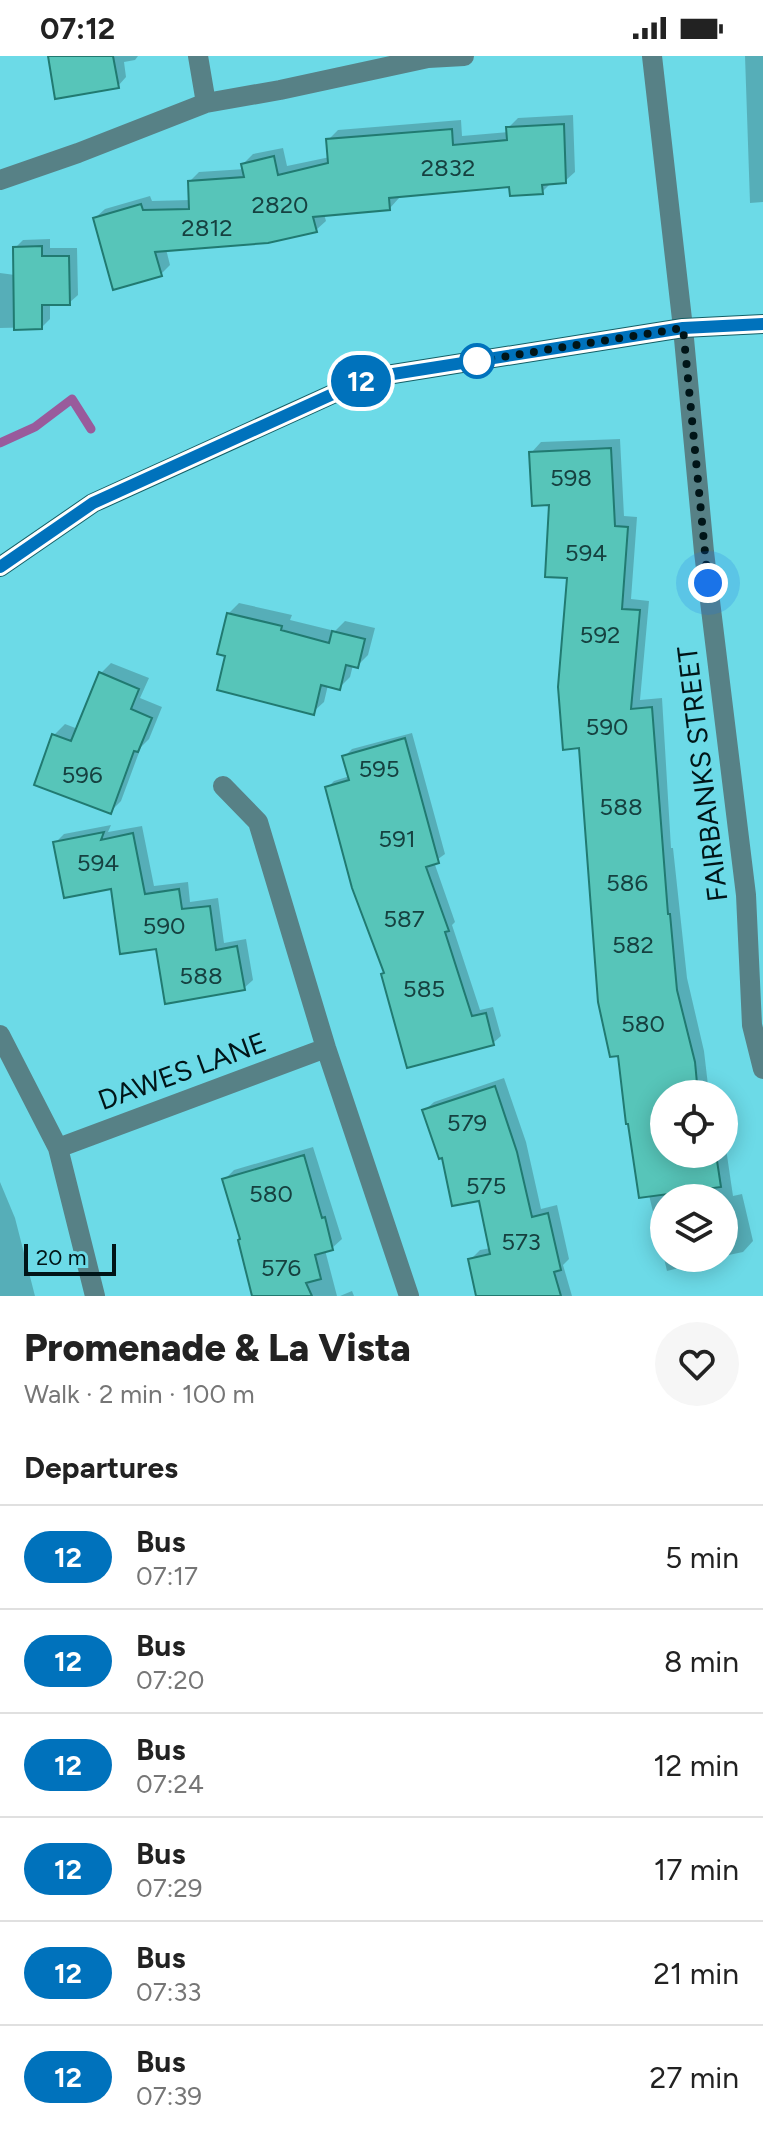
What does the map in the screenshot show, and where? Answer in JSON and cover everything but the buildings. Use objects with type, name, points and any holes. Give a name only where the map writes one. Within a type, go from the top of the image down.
[{"type":"main road","points":[[0,567],[93,503],[368,378],[683,328],[763,324]]},
{"type":"street","points":[[198,56],[206,103]]},
{"type":"street","points":[[0,180],[206,103],[428,58],[464,56]]},
{"type":"street","name":"FAIRBANKS STREET","points":[[652,56],[683,328],[704,552],[746,895],[752,1025],[763,1069]]},
{"type":"street","points":[[223,786],[258,822],[326,1048],[409,1296]]},
{"type":"street","points":[[0,1035],[58,1148],[95,1296]]},
{"type":"street","name":"DAWES LANE","points":[[58,1148],[326,1048]]},
{"type":"waterway","points":[[0,443],[35,427],[72,399],[91,429]]},
{"type":"bus line","name":"12","points":[[0,567],[93,503],[368,378],[683,328],[763,324]]},
{"type":"route","points":[[477,361],[683,328],[708,583]]}]
